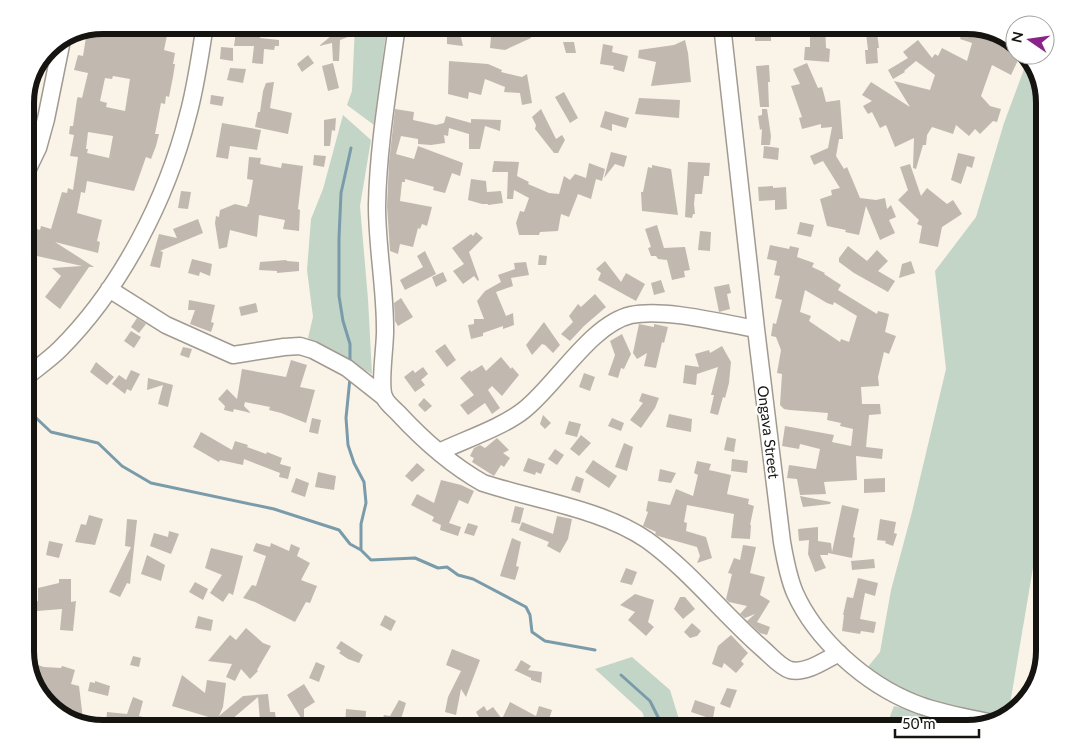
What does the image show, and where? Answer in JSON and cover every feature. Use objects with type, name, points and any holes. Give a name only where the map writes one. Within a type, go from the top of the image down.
[{"type":"street","points":[[34,370],[73,335],[109,289],[134,249],[154,210],[172,167],[189,113],[203,34]]},
{"type":"street","points":[[385,398],[382,375],[386,345],[385,315],[377,206],[383,134],[397,34]]},
{"type":"street","name":"Ongava Street","points":[[723,34],[756,329],[787,571],[795,594],[809,617],[839,653],[872,681],[921,706],[978,720]]},
{"type":"street","points":[[34,156],[43,129],[60,48]]},
{"type":"street","points":[[109,289],[166,325],[233,355],[300,346],[347,368],[385,398],[406,422],[439,452],[469,475],[483,483],[579,510],[620,525],[646,540],[681,569],[777,662],[789,670],[805,669],[839,653]]},
{"type":"street","points":[[439,452],[517,416],[532,404],[590,341],[622,318],[639,314],[666,314],[756,329]]},
{"type":"green space","points":[[355,34],[386,34],[374,125],[347,105],[352,91]]},
{"type":"green space","points":[[1025,65],[1031,76],[1036,93],[1036,552],[1010,705],[994,715],[978,720],[921,706],[862,674],[880,652],[891,590],[912,512],[946,369],[935,271],[976,217],[1004,123]]},
{"type":"green space","points":[[343,115],[371,140],[360,206],[372,374],[308,338],[313,317],[307,270],[311,219],[323,189]]},
{"type":"green space","points":[[632,657],[670,690],[679,720],[645,720],[642,712],[595,669]]},
{"type":"green space","points":[[894,706],[949,720],[889,720]]},
{"type":"building","points":[[167,34],[164,50],[175,53],[173,64],[175,64],[169,97],[166,96],[165,104],[161,103],[155,134],[159,134],[156,146],[151,159],[146,157],[134,191],[87,181],[85,193],[81,192],[77,213],[102,220],[97,241],[100,242],[98,253],[55,242],[94,267],[89,267],[60,309],[45,297],[61,276],[52,268],[82,266],[37,256],[34,254],[34,241],[37,229],[40,230],[41,226],[51,229],[62,192],[67,193],[68,188],[73,190],[78,157],[70,156],[74,135],[69,134],[70,126],[73,126],[77,99],[78,97],[82,98],[88,73],[74,70],[78,55],[83,56],[86,36],[89,35]],"holes":[[[113,76],[130,79],[125,111],[106,107],[107,103],[100,101],[105,78],[112,79]],[[88,132],[113,136],[109,158],[87,153]]]},
{"type":"building","points":[[236,34],[260,34],[260,38],[279,40],[279,46],[275,46],[274,50],[264,49],[263,64],[252,63],[254,46],[234,46]]},
{"type":"building","points":[[331,34],[348,34],[348,37],[340,40],[339,61],[333,61],[332,43],[319,46],[331,36]]},
{"type":"building","points":[[447,34],[460,34],[463,46],[447,44]]},
{"type":"building","points":[[531,34],[531,38],[505,50],[490,48],[491,36]]},
{"type":"building","points":[[755,34],[771,34],[771,41],[755,41]]},
{"type":"building","points":[[810,34],[825,34],[826,48],[830,49],[829,62],[804,60],[805,47],[810,47]]},
{"type":"building","points":[[866,34],[877,34],[878,63],[866,64],[865,50],[868,50]]},
{"type":"building","points":[[961,34],[977,34],[1004,44],[1003,48],[1005,49],[1005,65],[1016,65],[1011,75],[992,65],[981,96],[990,106],[1001,109],[997,122],[993,121],[980,134],[975,129],[969,136],[956,125],[953,134],[932,127],[927,135],[926,145],[923,145],[916,169],[913,168],[914,138],[895,147],[886,125],[880,128],[872,112],[868,114],[863,106],[872,101],[862,95],[871,82],[910,107],[894,81],[930,90],[935,75],[916,61],[905,72],[893,79],[888,70],[908,58],[903,52],[918,40],[932,58],[935,54],[938,56],[942,48],[967,61],[972,43],[960,39]]},
{"type":"building","points":[[685,40],[691,82],[651,86],[656,62],[638,58],[639,50],[674,45]]},
{"type":"building","points":[[563,42],[574,42],[576,53],[566,53]]},
{"type":"building","points":[[603,44],[613,46],[612,52],[628,56],[624,72],[613,69],[614,66],[600,64]]},
{"type":"building","points":[[221,47],[233,48],[233,61],[220,59]]},
{"type":"building","points":[[308,55],[314,63],[302,72],[297,64]]},
{"type":"building","points":[[449,61],[488,64],[502,70],[501,72],[522,77],[527,74],[532,103],[522,105],[520,93],[504,92],[505,87],[485,79],[481,95],[469,92],[468,99],[448,94]]},
{"type":"building","points":[[333,63],[339,88],[328,91],[322,66]]},
{"type":"building","points":[[807,63],[818,88],[822,87],[826,102],[840,100],[843,139],[839,139],[836,156],[844,169],[847,167],[860,198],[876,200],[885,198],[887,209],[891,205],[896,217],[889,220],[895,233],[880,240],[866,206],[859,235],[827,226],[820,199],[832,195],[831,190],[840,188],[823,161],[814,165],[810,156],[828,148],[832,127],[821,128],[821,124],[802,129],[799,118],[802,117],[791,86],[800,84],[793,69]]},
{"type":"building","points":[[769,65],[769,107],[760,107],[756,66]]},
{"type":"building","points":[[230,68],[246,69],[243,83],[227,80]]},
{"type":"building","points":[[274,82],[270,108],[292,113],[288,134],[255,127],[266,83]]},
{"type":"building","points":[[564,92],[578,118],[570,123],[555,97]]},
{"type":"building","points":[[211,95],[224,97],[222,106],[210,104]]},
{"type":"building","points":[[639,98],[680,100],[679,118],[635,114]]},
{"type":"building","points":[[395,109],[414,112],[413,120],[436,125],[444,123],[446,116],[471,123],[471,119],[501,120],[500,131],[485,126],[480,149],[469,149],[469,134],[449,128],[448,136],[444,135],[445,143],[418,144],[418,139],[401,136],[396,154],[414,159],[418,146],[463,163],[460,176],[452,173],[445,193],[433,190],[434,187],[405,179],[405,182],[402,182],[400,201],[432,207],[427,226],[422,224],[420,229],[418,228],[413,247],[400,244],[398,254],[390,251],[387,206],[389,162]]},
{"type":"building","points":[[541,109],[556,139],[562,135],[565,140],[558,153],[554,153],[535,129],[536,125],[532,117]]},
{"type":"building","points":[[762,109],[767,109],[771,136],[770,145],[761,145],[762,129],[760,130],[758,116],[762,115]]},
{"type":"building","points":[[605,111],[629,118],[626,128],[612,124],[612,131],[600,127]]},
{"type":"building","points":[[336,118],[335,131],[332,130],[330,146],[324,146],[324,120]]},
{"type":"building","points":[[222,123],[261,130],[257,150],[230,146],[228,159],[216,157]]},
{"type":"building","points":[[764,146],[779,148],[778,160],[763,158]]},
{"type":"building","points":[[611,152],[627,156],[624,167],[615,164],[604,178]]},
{"type":"building","points":[[958,153],[975,157],[972,168],[967,166],[961,184],[951,180]]},
{"type":"building","points":[[314,155],[326,156],[324,167],[313,165]]},
{"type":"building","points":[[249,157],[261,158],[260,164],[281,168],[282,163],[303,166],[298,209],[300,210],[299,231],[283,229],[285,220],[259,215],[257,237],[230,230],[227,247],[219,249],[215,223],[216,216],[219,217],[220,210],[235,204],[247,207],[249,204],[253,180],[247,179]]},
{"type":"building","points":[[494,161],[519,162],[517,176],[529,182],[528,184],[549,193],[559,194],[564,176],[570,180],[575,174],[586,178],[589,163],[605,169],[602,181],[596,179],[591,199],[578,194],[569,217],[561,214],[558,231],[540,232],[539,235],[519,235],[516,223],[520,211],[524,212],[529,198],[514,190],[513,199],[507,199],[508,172],[492,172]]},
{"type":"building","points":[[688,162],[710,163],[709,176],[704,176],[702,194],[695,194],[695,214],[693,214],[692,218],[685,217]]},
{"type":"building","points":[[910,164],[921,196],[927,188],[947,204],[953,200],[962,214],[942,227],[938,247],[919,243],[922,226],[917,224],[919,220],[898,200],[908,190],[900,167]]},
{"type":"building","points":[[652,165],[671,169],[678,215],[642,211],[641,192],[643,192],[648,167],[652,168]]},
{"type":"building","points":[[471,179],[486,181],[487,192],[501,191],[503,203],[488,205],[468,200]]},
{"type":"building","points":[[773,186],[773,188],[786,187],[787,209],[775,210],[775,200],[759,201],[758,187]]},
{"type":"building","points":[[181,191],[191,192],[188,209],[178,208]]},
{"type":"building","points":[[198,219],[203,233],[160,251],[163,252],[160,268],[150,266],[159,234],[177,238],[173,229]]},
{"type":"building","points":[[800,222],[814,225],[811,237],[797,234]]},
{"type":"building","points":[[657,225],[664,248],[685,247],[690,270],[684,271],[685,277],[672,280],[667,260],[651,256],[648,248],[651,247],[645,229]]},
{"type":"building","points":[[700,231],[711,232],[710,251],[698,250]]},
{"type":"building","points":[[476,232],[483,238],[469,252],[479,280],[474,276],[463,284],[453,271],[464,264],[452,248],[471,234],[473,236]]},
{"type":"building","points":[[770,245],[789,249],[790,246],[799,248],[797,257],[814,263],[812,267],[825,273],[841,285],[838,290],[877,314],[878,311],[889,314],[885,332],[896,336],[889,354],[884,352],[878,377],[879,386],[861,387],[862,404],[880,404],[881,414],[869,415],[866,447],[883,449],[882,459],[856,456],[857,480],[824,482],[826,494],[800,495],[797,479],[787,478],[789,465],[816,469],[820,449],[800,444],[799,449],[782,446],[785,426],[834,435],[832,442],[851,446],[853,429],[840,426],[841,423],[827,420],[828,413],[784,409],[780,405],[782,374],[777,373],[781,350],[776,337],[771,336],[773,323],[776,324],[782,300],[775,298],[780,276],[774,275],[777,261],[767,259]],"holes":[[[805,290],[833,305],[834,302],[857,316],[849,342],[841,339],[840,342],[809,321],[811,316],[800,312]]]},
{"type":"building","points":[[848,246],[867,261],[877,250],[888,261],[878,271],[895,281],[888,292],[854,273],[839,262],[839,258]]},
{"type":"building","points":[[425,251],[436,274],[405,290],[400,280],[423,267],[417,256]]},
{"type":"building","points":[[539,255],[547,256],[546,265],[538,265]]},
{"type":"building","points":[[192,259],[212,264],[210,276],[200,272],[199,276],[188,273]]},
{"type":"building","points":[[286,260],[299,262],[299,271],[277,273],[277,271],[259,270],[260,262]]},
{"type":"building","points":[[605,261],[621,282],[626,273],[645,284],[636,301],[598,280],[601,273],[596,269]]},
{"type":"building","points":[[911,261],[915,273],[899,278],[902,264]]},
{"type":"building","points":[[526,262],[529,275],[511,278],[513,286],[496,292],[506,316],[513,313],[514,325],[503,329],[503,326],[483,333],[483,336],[471,339],[468,325],[474,324],[474,319],[484,319],[477,301],[485,291],[501,282],[498,275],[515,269],[514,263]]},
{"type":"building","points":[[443,272],[447,281],[436,287],[432,277]]},
{"type":"building","points":[[661,280],[665,292],[654,295],[651,283]]},
{"type":"building","points":[[729,284],[731,293],[727,294],[730,309],[719,312],[714,287]]},
{"type":"building","points":[[595,294],[606,307],[570,341],[561,334],[573,322],[569,316],[578,304],[581,307]]},
{"type":"building","points":[[401,298],[413,317],[398,326],[395,321],[394,303]]},
{"type":"building","points":[[189,300],[215,305],[211,322],[214,323],[211,332],[190,324],[195,310],[188,310]]},
{"type":"building","points":[[256,303],[258,312],[241,316],[239,307]]},
{"type":"building","points":[[137,318],[146,324],[139,333],[131,327]]},
{"type":"building","points":[[544,322],[560,345],[553,353],[542,344],[532,355],[526,345]]},
{"type":"building","points":[[639,324],[654,327],[654,324],[668,327],[664,343],[662,342],[656,368],[644,366],[647,353],[637,359],[633,353]]},
{"type":"building","points":[[131,331],[141,337],[134,348],[124,341]]},
{"type":"building","points":[[622,334],[631,354],[624,369],[621,368],[618,378],[608,375],[615,355],[610,341]]},
{"type":"building","points":[[445,344],[456,360],[447,367],[435,351]]},
{"type":"building","points":[[722,346],[731,362],[729,383],[718,415],[710,413],[714,395],[711,395],[718,367],[697,374],[696,385],[683,383],[685,365],[699,367],[695,354],[709,350],[710,353]]},
{"type":"building","points":[[183,347],[192,349],[189,358],[180,355]]},
{"type":"building","points":[[501,357],[519,375],[502,396],[492,386],[488,390],[500,408],[492,414],[485,403],[468,415],[460,405],[474,395],[460,378],[470,370],[471,372],[482,365],[486,371]]},
{"type":"building","points":[[291,360],[307,365],[300,387],[315,390],[306,423],[269,410],[270,407],[245,402],[244,406],[251,413],[234,409],[233,412],[224,410],[225,406],[218,399],[227,389],[237,399],[242,369],[286,377]]},
{"type":"building","points":[[96,362],[114,377],[107,385],[90,372]]},
{"type":"building","points":[[423,367],[428,374],[421,380],[425,385],[415,392],[404,377],[413,370],[415,373]]},
{"type":"building","points":[[131,370],[140,374],[131,391],[127,389],[125,394],[112,384],[119,375],[126,380]]},
{"type":"building","points":[[584,373],[595,377],[590,391],[579,387]]},
{"type":"building","points":[[148,378],[173,385],[168,407],[158,404],[163,385],[147,390]]},
{"type":"building","points":[[642,393],[659,398],[655,408],[641,428],[630,420],[643,403],[639,401]]},
{"type":"building","points":[[424,398],[432,406],[425,412],[418,405]]},
{"type":"building","points":[[669,414],[692,419],[691,432],[666,427]]},
{"type":"building","points":[[543,415],[551,423],[545,429],[540,424]]},
{"type":"building","points":[[312,418],[321,420],[318,434],[309,432]]},
{"type":"building","points":[[612,418],[624,423],[621,431],[608,426]]},
{"type":"building","points":[[569,421],[581,424],[577,437],[565,434]]},
{"type":"building","points":[[201,432],[232,450],[235,441],[266,454],[267,452],[282,458],[280,464],[291,467],[288,479],[279,477],[280,473],[244,459],[243,465],[220,460],[219,462],[193,447]]},
{"type":"building","points":[[581,435],[591,443],[579,456],[570,449]]},
{"type":"building","points":[[727,437],[736,439],[734,452],[724,450]]},
{"type":"building","points":[[497,438],[509,450],[503,453],[510,458],[504,467],[501,465],[494,476],[472,462],[474,458],[470,456],[474,448],[480,445],[485,448]]},
{"type":"building","points":[[624,443],[633,447],[627,471],[615,467]]},
{"type":"building","points":[[555,449],[564,455],[557,465],[548,459]]},
{"type":"building","points":[[528,458],[545,464],[541,474],[536,472],[535,475],[523,471]]},
{"type":"building","points":[[732,459],[748,461],[747,473],[731,471]]},
{"type":"building","points":[[593,460],[617,476],[609,488],[585,472]]},
{"type":"building","points":[[697,461],[711,464],[709,470],[731,475],[727,494],[749,499],[748,504],[754,506],[750,525],[750,539],[731,538],[734,514],[687,505],[684,522],[687,523],[686,531],[706,537],[712,558],[697,563],[700,556],[697,547],[658,536],[655,534],[656,532],[643,526],[648,512],[646,511],[648,501],[670,505],[676,489],[693,496],[698,475],[694,473]]},
{"type":"building","points":[[417,463],[425,470],[412,482],[405,476]]},
{"type":"building","points":[[660,469],[676,473],[671,483],[658,481]]},
{"type":"building","points":[[318,472],[336,476],[334,490],[315,487]]},
{"type":"building","points":[[576,476],[584,479],[580,493],[571,490]]},
{"type":"building","points":[[296,478],[309,483],[305,497],[291,492]]},
{"type":"building","points":[[885,478],[885,492],[864,493],[864,479]]},
{"type":"building","points":[[441,480],[461,485],[474,491],[468,504],[459,500],[449,523],[461,527],[458,536],[440,530],[441,525],[432,521],[434,517],[411,505],[417,494],[434,503]]},
{"type":"building","points":[[800,496],[831,502],[830,504],[803,507]]},
{"type":"building","points":[[842,505],[859,509],[853,537],[855,538],[852,558],[828,553],[828,555],[820,555],[826,568],[815,572],[808,554],[809,540],[799,541],[798,529],[818,527],[818,541],[831,543],[832,552]]},
{"type":"building","points":[[515,506],[524,508],[520,524],[511,522]]},
{"type":"building","points":[[89,515],[103,519],[95,545],[75,542],[81,524],[86,525]]},
{"type":"building","points":[[557,516],[572,519],[568,539],[560,553],[547,546],[549,542],[519,530],[522,522],[553,534]]},
{"type":"building","points":[[127,519],[137,520],[130,584],[127,583],[120,597],[109,592],[131,547],[125,546]]},
{"type":"building","points":[[880,519],[896,522],[894,533],[897,534],[893,546],[885,543],[886,541],[877,540]]},
{"type":"building","points":[[468,523],[478,526],[474,536],[464,533]]},
{"type":"building","points":[[169,531],[179,534],[171,554],[150,546],[154,533],[168,537]]},
{"type":"building","points":[[512,538],[521,542],[516,566],[519,567],[515,580],[500,576]]},
{"type":"building","points":[[49,541],[63,544],[59,558],[46,555]]},
{"type":"building","points":[[256,543],[270,547],[271,543],[289,551],[291,544],[300,548],[297,556],[310,563],[301,580],[317,586],[310,603],[306,602],[295,622],[243,598],[252,585],[256,586],[266,556],[253,551]]},
{"type":"building","points":[[743,545],[756,547],[750,573],[765,577],[760,595],[770,601],[757,622],[770,627],[767,635],[760,633],[747,621],[755,614],[745,618],[740,614],[747,606],[729,602],[726,599],[732,574],[728,573],[734,558],[740,560]]},
{"type":"building","points":[[211,548],[243,556],[233,595],[229,593],[223,602],[210,593],[222,575],[205,568]]},
{"type":"building","points":[[147,555],[165,565],[161,581],[141,574]]},
{"type":"building","points":[[874,559],[875,568],[852,570],[851,561]]},
{"type":"building","points":[[626,568],[637,572],[632,585],[620,582]]},
{"type":"building","points":[[858,578],[878,583],[875,596],[865,593],[860,619],[876,622],[874,633],[861,631],[860,634],[842,631],[847,597],[853,598]]},
{"type":"building","points":[[59,579],[71,579],[71,602],[76,601],[73,631],[60,630],[62,609],[34,611],[34,602],[38,601],[38,588],[59,583]]},
{"type":"building","points":[[195,582],[208,589],[203,600],[189,592]]},
{"type":"building","points":[[635,594],[654,600],[648,622],[654,627],[646,636],[628,620],[635,612],[620,605]]},
{"type":"building","points":[[680,597],[685,597],[695,609],[683,619],[674,609]]},
{"type":"building","points":[[385,615],[396,621],[391,631],[380,625]]},
{"type":"building","points":[[198,616],[213,620],[211,631],[195,628]]},
{"type":"building","points":[[692,623],[701,631],[697,636],[690,638],[684,632]]},
{"type":"building","points":[[246,628],[263,643],[271,646],[258,671],[250,679],[241,669],[235,681],[226,677],[232,664],[208,661],[230,635],[236,640]]},
{"type":"building","points":[[731,635],[748,653],[741,661],[744,664],[736,673],[724,663],[722,668],[712,664],[718,646]]},
{"type":"building","points":[[341,641],[363,655],[359,663],[339,653],[341,651],[336,648]]},
{"type":"building","points":[[452,649],[480,660],[466,697],[461,689],[456,715],[445,712],[448,697],[461,671],[446,665]]},
{"type":"building","points":[[133,656],[141,658],[139,667],[130,665]]},
{"type":"building","points":[[521,660],[531,666],[528,670],[542,672],[541,683],[531,680],[531,678],[514,670]]},
{"type":"building","points":[[316,662],[325,666],[319,682],[309,678]]},
{"type":"building","points":[[35,664],[61,668],[62,666],[75,670],[71,684],[79,686],[83,717],[64,709],[57,703],[43,686]]},
{"type":"building","points":[[182,675],[205,693],[207,680],[226,683],[223,707],[219,716],[243,696],[268,694],[270,712],[275,712],[276,720],[260,720],[258,697],[231,720],[214,720],[215,719],[172,706]]},
{"type":"building","points":[[95,681],[110,686],[108,696],[88,691],[90,682],[95,683]]},
{"type":"building","points":[[304,684],[315,702],[304,709],[304,720],[302,720],[287,695]]},
{"type":"building","points":[[727,688],[737,690],[730,708],[720,704]]},
{"type":"building","points":[[133,697],[143,701],[139,716],[143,717],[142,720],[106,720],[107,712],[127,714]]},
{"type":"building","points":[[399,700],[406,703],[401,719],[406,720],[387,720],[383,718],[384,715],[390,716]]},
{"type":"building","points":[[695,700],[715,707],[713,720],[704,720],[706,717],[691,712]]},
{"type":"building","points":[[510,702],[536,716],[539,706],[552,710],[549,720],[478,720],[480,719],[476,712],[484,706],[487,711],[493,707],[502,719]]},
{"type":"building","points":[[346,709],[366,711],[366,720],[345,720]]},
{"type":"waterway","points":[[350,365],[350,344],[343,321],[339,296],[339,238],[341,193],[351,148]]},
{"type":"waterway","points":[[350,378],[346,418],[348,445],[354,463],[364,482],[366,503],[361,524],[361,550]]},
{"type":"waterway","points":[[34,416],[51,432],[98,443],[122,466],[151,483],[274,509],[339,530],[350,544],[361,550],[371,560],[415,558],[438,568],[447,567],[458,575],[473,579],[526,607],[530,615],[532,632],[545,641],[595,650]]},
{"type":"waterway","points":[[621,675],[650,701],[660,720]]}]
